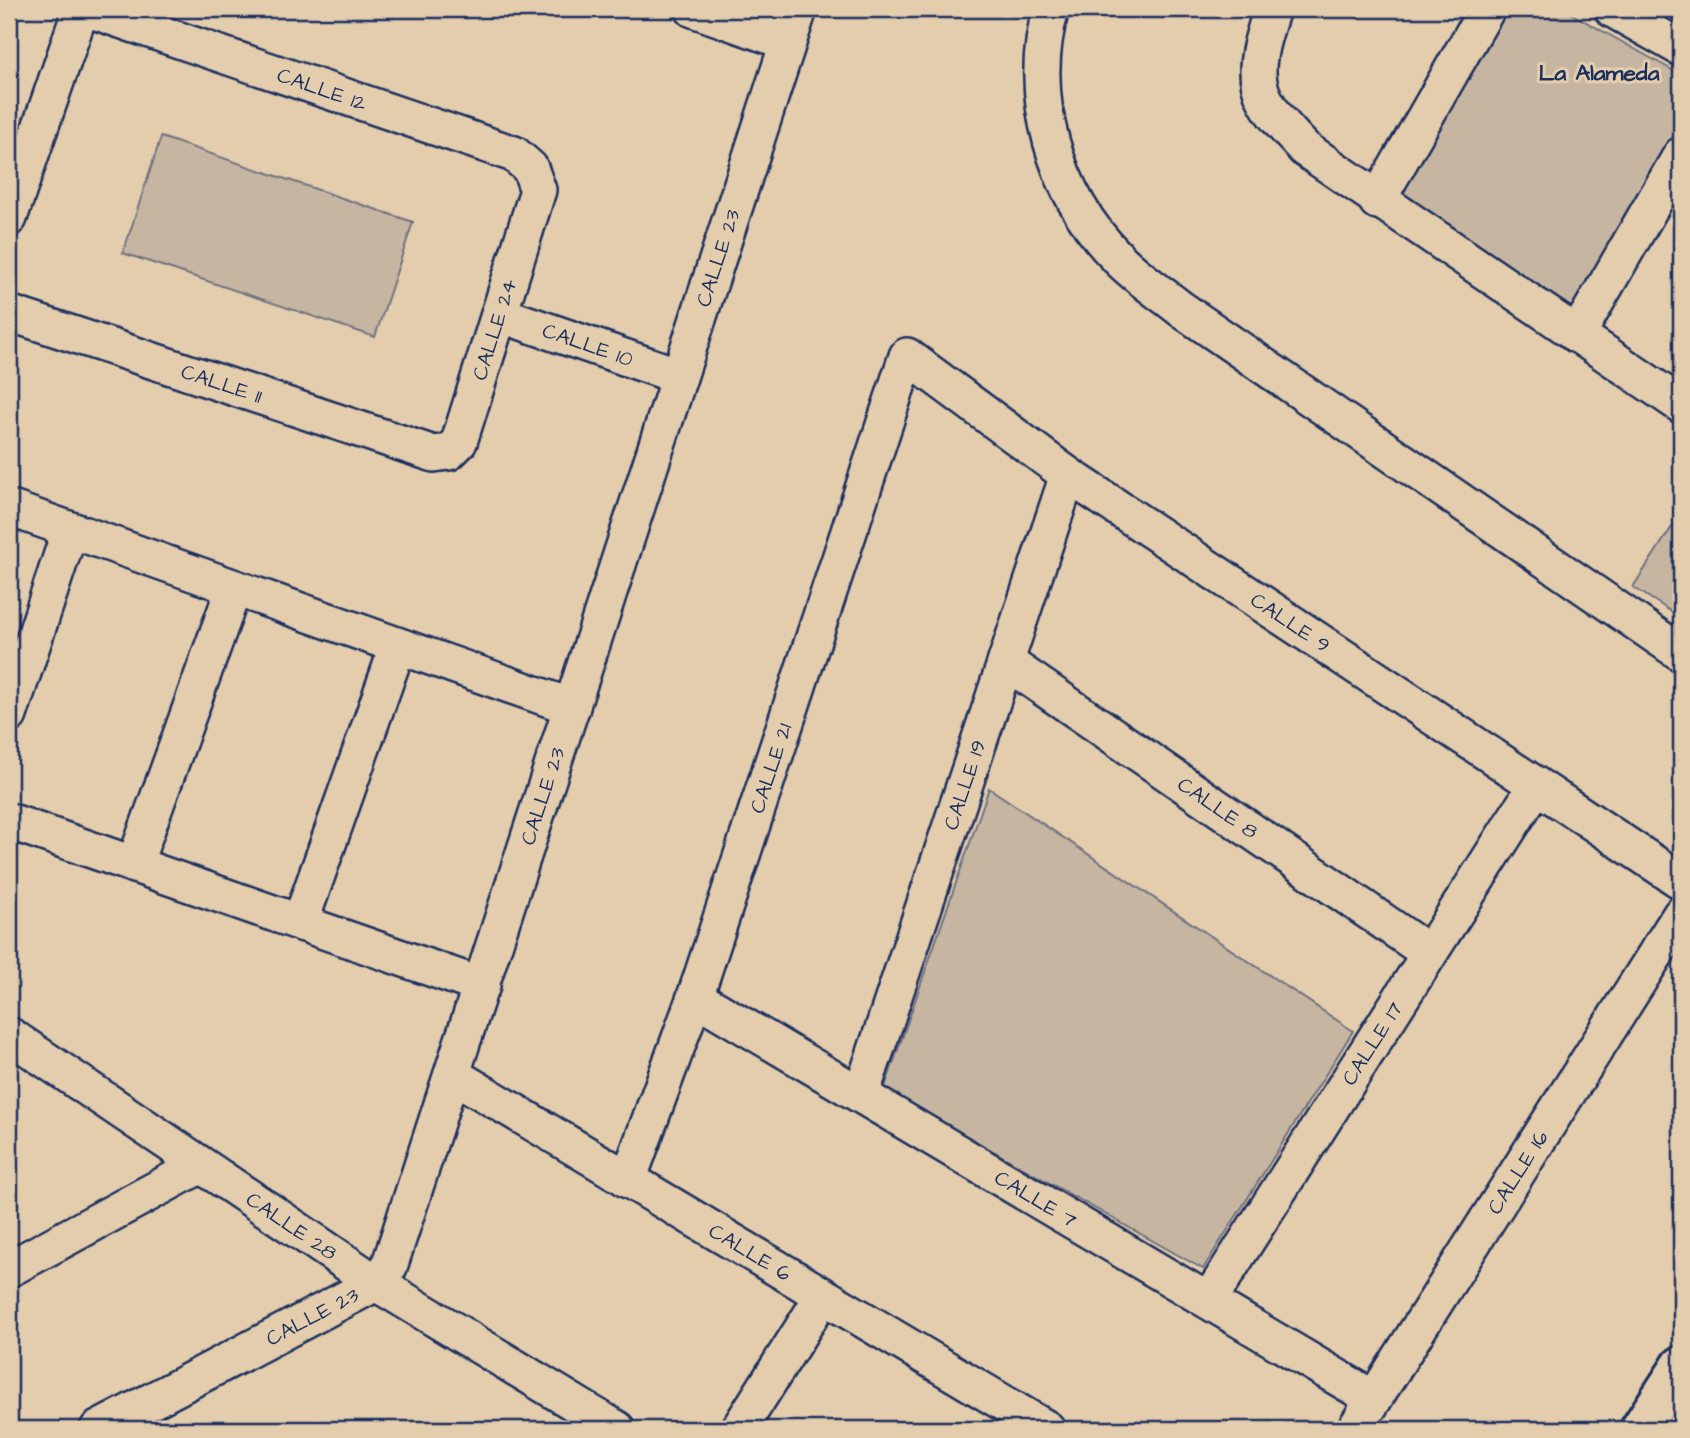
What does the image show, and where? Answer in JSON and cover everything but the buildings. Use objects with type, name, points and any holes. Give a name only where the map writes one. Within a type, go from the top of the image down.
[{"type":"street","points":[[9,218],[81,9]]},
{"type":"street","name":"CALLE 12","points":[[88,9],[514,154],[530,168],[538,190]]},
{"type":"street","points":[[693,9],[788,42]]},
{"type":"street","name":"CALLE 23","points":[[98,1429],[376,1283],[389,1267],[799,9]]},
{"type":"street","points":[[1051,9],[1044,33],[1042,87],[1048,131],[1062,174],[1100,238],[1119,260],[1181,309],[1681,653]]},
{"type":"street","points":[[1272,9],[1257,54],[1258,86],[1273,116],[1305,149],[1377,201],[1681,405]]},
{"type":"street","points":[[1377,201],[1487,9]]},
{"type":"street","points":[[1612,9],[1681,48]]},
{"type":"street","points":[[1577,335],[1681,155]]},
{"type":"street","name":"CALLE 24","points":[[434,454],[449,452],[459,442],[538,190]]},
{"type":"street","name":"CALLE 11","points":[[9,313],[434,454]]},
{"type":"street","name":"CALLE 10","points":[[499,314],[678,376]]},
{"type":"street","name":"CALLE 9","points":[[907,356],[1068,475],[1681,881]]},
{"type":"street","name":"CALLE 21","points":[[628,1180],[695,997],[907,356]]},
{"type":"street","name":"CALLE 19","points":[[861,1095],[1068,475]]},
{"type":"street","points":[[9,509],[572,707]]},
{"type":"street","points":[[9,715],[71,530]]},
{"type":"street","points":[[134,865],[234,588]]},
{"type":"street","points":[[300,923],[398,646]]},
{"type":"street","name":"CALLE 8","points":[[1006,662],[1429,953]]},
{"type":"street","name":"CALLE 17","points":[[1209,1300],[1536,786]]},
{"type":"street","points":[[9,821],[482,986]]},
{"type":"street","name":"CALLE 16","points":[[1355,1429],[1681,914]]},
{"type":"street","name":"CALLE 7","points":[[695,997],[1374,1399]]},
{"type":"street","name":"CALLE 28","points":[[13,1043],[376,1283],[617,1429]]},
{"type":"street","name":"CALLE 6","points":[[453,1075],[823,1296],[1000,1418],[1047,1429]]},
{"type":"street","points":[[9,1269],[199,1166]]},
{"type":"street","points":[[739,1429],[823,1296]]},
{"type":"street","points":[[1640,1429],[1681,1366]]},
{"type":"shaded area","points":[[1507,9],[1563,9],[1681,75],[1681,130],[1577,311],[1401,193]]},
{"type":"shaded area","points":[[161,137],[413,222],[375,337],[123,253]]},
{"type":"shaded area","points":[[1681,513],[1681,618],[1633,587]]},
{"type":"shaded area","points":[[989,788],[1353,1031],[1203,1269],[884,1090]]},
{"type":"district","name":"La Alameda","points":[[1599,72]]}]
